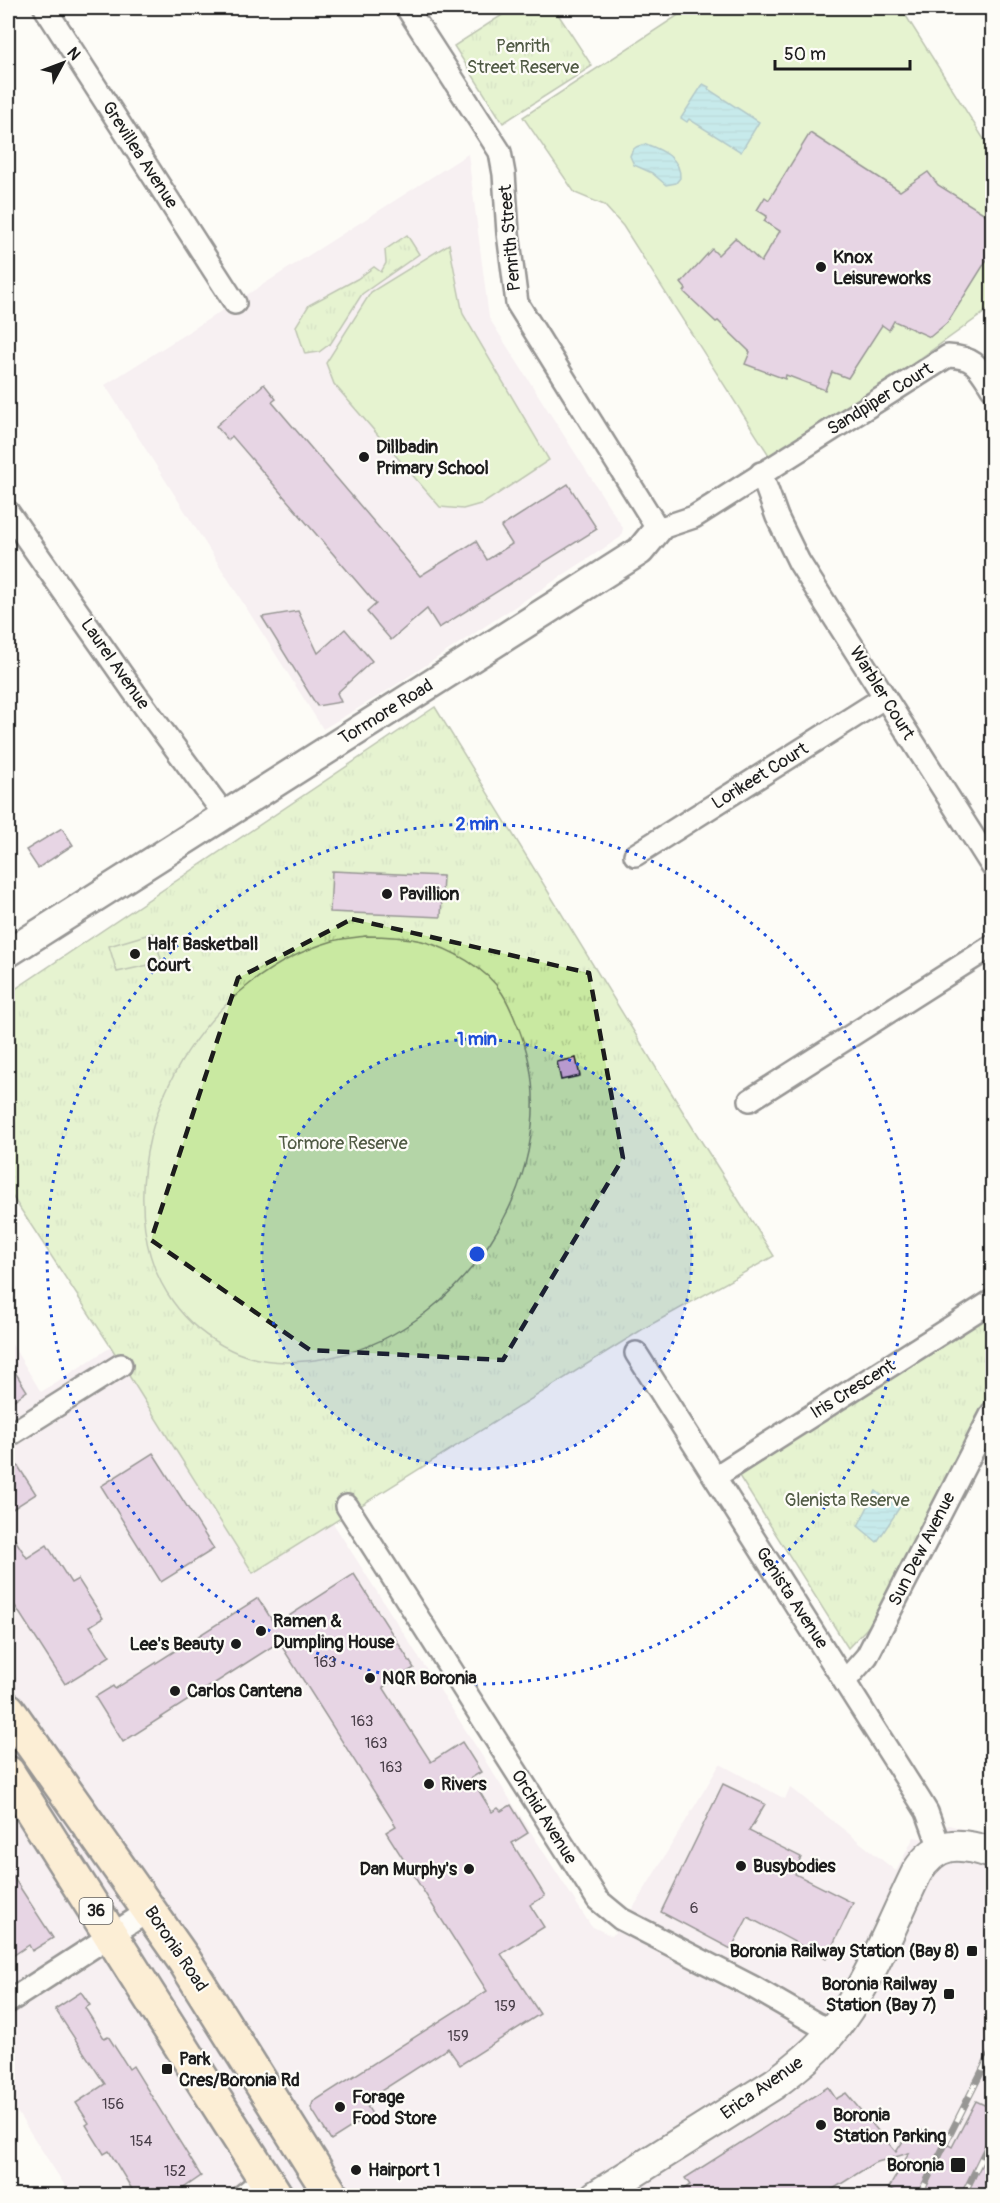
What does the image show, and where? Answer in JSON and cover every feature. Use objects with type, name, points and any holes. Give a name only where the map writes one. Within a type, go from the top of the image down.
[{"type":"main road","name":"Boronia Road","points":[[8,1710],[184,1960],[332,2196]]},
{"type":"main road","name":"36","points":[[8,1773],[111,1935],[261,2190]]},
{"type":"main road","points":[[940,1848],[949,1845],[964,1846],[993,1853]]},
{"type":"main road","name":"Erica Avenue","points":[[596,2196],[774,2084],[796,2068],[819,2046],[854,1999],[924,1860],[940,1848]]},
{"type":"street","name":"Grevillea Avenue","points":[[45,8],[234,303]]},
{"type":"street","name":"Penrith Street","points":[[406,8],[500,152],[517,303],[658,529]]},
{"type":"street","name":"Sandpiper Court","points":[[753,478],[948,356],[964,357],[975,363],[993,388]]},
{"type":"street","points":[[658,529],[694,517],[753,478]]},
{"type":"street","name":"Warbler Court","points":[[753,478],[777,517],[799,562],[993,866]]},
{"type":"street","name":"Laurel Avenue","points":[[8,512],[136,695],[224,814]]},
{"type":"street","name":"Tormore Road","points":[[8,953],[640,551],[658,529]]},
{"type":"street","name":"Lorikeet Court","points":[[635,855],[885,697]]},
{"type":"street","points":[[750,1100],[993,946]]},
{"type":"street","name":"Iris Crescent","points":[[715,1477],[993,1301]]},
{"type":"street","name":"Genista Avenue","points":[[636,1353],[920,1799],[940,1848]]},
{"type":"street","points":[[8,1436],[121,1365]]},
{"type":"street","name":"Sun Dew Avenue","points":[[845,1681],[867,1656],[993,1413]]},
{"type":"street","name":"Orchid Avenue","points":[[347,1506],[597,1900],[621,1919],[832,2030]]},
{"type":"street","points":[[8,2001],[150,1910]]},
{"type":"highlighted area","points":[[352,919],[589,973],[623,1158],[503,1360],[310,1350],[151,1240],[238,978]]},
{"type":"shaded area","name":"Dillbadin Primary School","points":[[468,154],[489,318],[623,528],[621,537],[382,694],[323,729],[105,385]]},
{"type":"shaded area","points":[[8,1338],[41,1392],[111,1347],[253,1573],[333,1523],[591,1926],[612,1936],[637,1902],[720,1764],[785,1799],[790,1787],[896,1871],[914,1837],[925,1839],[949,1825],[992,1837],[992,2195],[71,2195],[8,2098]]},
{"type":"green space","name":"Penrith Street Reserve","points":[[513,8],[554,8],[592,66],[503,123],[454,46]]},
{"type":"green space","name":"Knox Leisureworks","points":[[689,8],[901,8],[992,152],[992,307],[774,463],[623,226],[604,205],[575,193],[523,117]]},
{"type":"green space","points":[[407,235],[419,254],[362,294],[331,343],[319,352],[305,354],[296,326],[309,305],[374,267],[381,272],[386,263],[385,250]]},
{"type":"green space","points":[[449,244],[463,314],[549,460],[484,503],[463,509],[440,507],[334,384],[326,363],[371,292]]},
{"type":"green space","name":"Tormore Reserve","points":[[435,707],[774,1256],[643,1329],[253,1573],[111,1347],[8,1190],[8,994]]},
{"type":"green space","name":"Half Basketball Court","points":[[153,933],[162,962],[117,972],[109,946]]},
{"type":"green space","points":[[365,936],[422,941],[444,949],[456,954],[487,975],[502,993],[516,1022],[531,1074],[532,1127],[521,1179],[498,1229],[467,1274],[427,1311],[382,1340],[332,1357],[306,1361],[268,1361],[243,1355],[198,1329],[173,1301],[155,1268],[145,1230],[143,1183],[150,1137],[165,1093],[187,1052],[216,1015],[250,983],[289,958],[333,941]]},
{"type":"green space","name":"Glenista Reserve","points":[[992,1311],[992,1391],[869,1626],[848,1648],[739,1476]]},
{"type":"water","points":[[703,84],[759,122],[741,152],[689,119],[687,122],[681,118]]},
{"type":"water","points":[[646,144],[664,152],[674,160],[680,178],[676,183],[666,185],[652,173],[634,165],[630,156],[632,151]]},
{"type":"water","points":[[876,1491],[888,1500],[907,1496],[877,1542],[858,1526]]},
{"type":"building","points":[[810,133],[900,191],[928,172],[938,185],[993,219],[993,250],[948,322],[930,337],[894,321],[889,330],[882,325],[848,378],[832,372],[825,390],[786,375],[785,379],[745,364],[750,352],[684,292],[686,289],[681,283],[712,249],[718,255],[735,238],[761,262],[780,231],[764,221],[767,216],[757,210],[765,197],[769,200]]},
{"type":"building","points":[[264,384],[276,399],[272,402],[420,576],[476,541],[487,560],[512,544],[501,527],[568,484],[597,529],[439,628],[427,609],[391,640],[367,612],[376,604],[232,436],[228,440],[216,426]]},
{"type":"building","points":[[298,611],[318,653],[345,629],[372,661],[337,693],[341,702],[317,706],[262,617]]},
{"type":"building","points":[[62,828],[73,845],[38,868],[26,850]]},
{"type":"building","name":"Pavillion","points":[[332,871],[443,876],[441,917],[330,912]]},
{"type":"building","points":[[576,1058],[580,1076],[561,1080],[557,1062]]},
{"type":"building","points":[[8,1361],[27,1391],[8,1404]]},
{"type":"building","points":[[153,1453],[214,1549],[161,1582],[101,1486]]},
{"type":"building","points":[[18,1466],[36,1494],[8,1512],[8,1472]]},
{"type":"building","points":[[8,1529],[27,1558],[47,1545],[71,1583],[78,1579],[103,1618],[90,1626],[110,1656],[65,1684],[8,1595]]},
{"type":"building","points":[[354,1574],[414,1668],[383,1687],[431,1762],[462,1742],[481,1772],[471,1778],[492,1812],[498,1808],[501,1811],[511,1805],[528,1833],[512,1843],[545,1896],[530,1905],[544,1927],[501,1954],[540,2014],[460,2065],[448,2048],[370,2098],[372,2102],[367,2106],[372,2114],[331,2140],[311,2108],[313,2102],[487,1991],[386,1832],[396,1826],[279,1642],[123,1742],[95,1697],[113,1686],[115,1689],[258,1598],[275,1625]]},
{"type":"building","name":"Busybodies","points":[[723,1784],[765,1804],[749,1831],[801,1857],[795,1874],[853,1903],[826,1959],[748,1917],[731,1949],[661,1912]]},
{"type":"building","points":[[8,1869],[53,1938],[32,1951],[29,1945],[8,1959]]},
{"type":"building","points":[[81,1992],[90,2005],[85,2008],[104,2038],[108,2036],[129,2069],[133,2066],[201,2176],[172,2196],[136,2196],[109,2151],[104,2154],[86,2125],[89,2123],[76,2103],[105,2084],[55,2009]]},
{"type":"building","name":"Boronia Station Parking","points":[[828,2087],[836,2099],[846,2093],[896,2152],[907,2135],[921,2130],[952,2147],[976,2101],[993,2109],[993,2196],[904,2196],[889,2188],[909,2153],[874,2163],[822,2196],[673,2196],[690,2185],[685,2178]]},
{"type":"railway","points":[[919,2196],[992,2051]]},
{"type":"railway","points":[[963,2196],[992,2137]]},
{"type":"place","name":"Knox Leisureworks","points":[[821,267]]},
{"type":"place","name":"Dillbadin Primary School","points":[[364,457]]},
{"type":"place","name":"Pavillion","points":[[387,894]]},
{"type":"place","name":"Half Basketball Court","points":[[135,954]]},
{"type":"place","name":"Ramen & Dumpling House","points":[[261,1631]]},
{"type":"place","name":"Lee's Beauty","points":[[236,1644]]},
{"type":"place","name":"NQR Boronia","points":[[370,1678]]},
{"type":"place","name":"Carlos Cantena","points":[[175,1691]]},
{"type":"place","name":"Rivers","points":[[429,1784]]},
{"type":"place","name":"Busybodies","points":[[741,1866]]},
{"type":"place","name":"Dan Murphy's","points":[[469,1869]]},
{"type":"place","name":"Boronia Railway Station (Bay 8)","points":[[972,1951]]},
{"type":"place","name":"Boronia Railway Station (Bay 7)","points":[[949,1994]]},
{"type":"place","name":"Park Cres/Boronia Rd","points":[[167,2069]]},
{"type":"place","name":"Forage Food Store","points":[[340,2107]]},
{"type":"place","name":"Boronia Station Parking","points":[[821,2125]]},
{"type":"place","name":"Boronia","points":[[958,2165]]},
{"type":"place","name":"Hairport 1","points":[[356,2170]]}]
